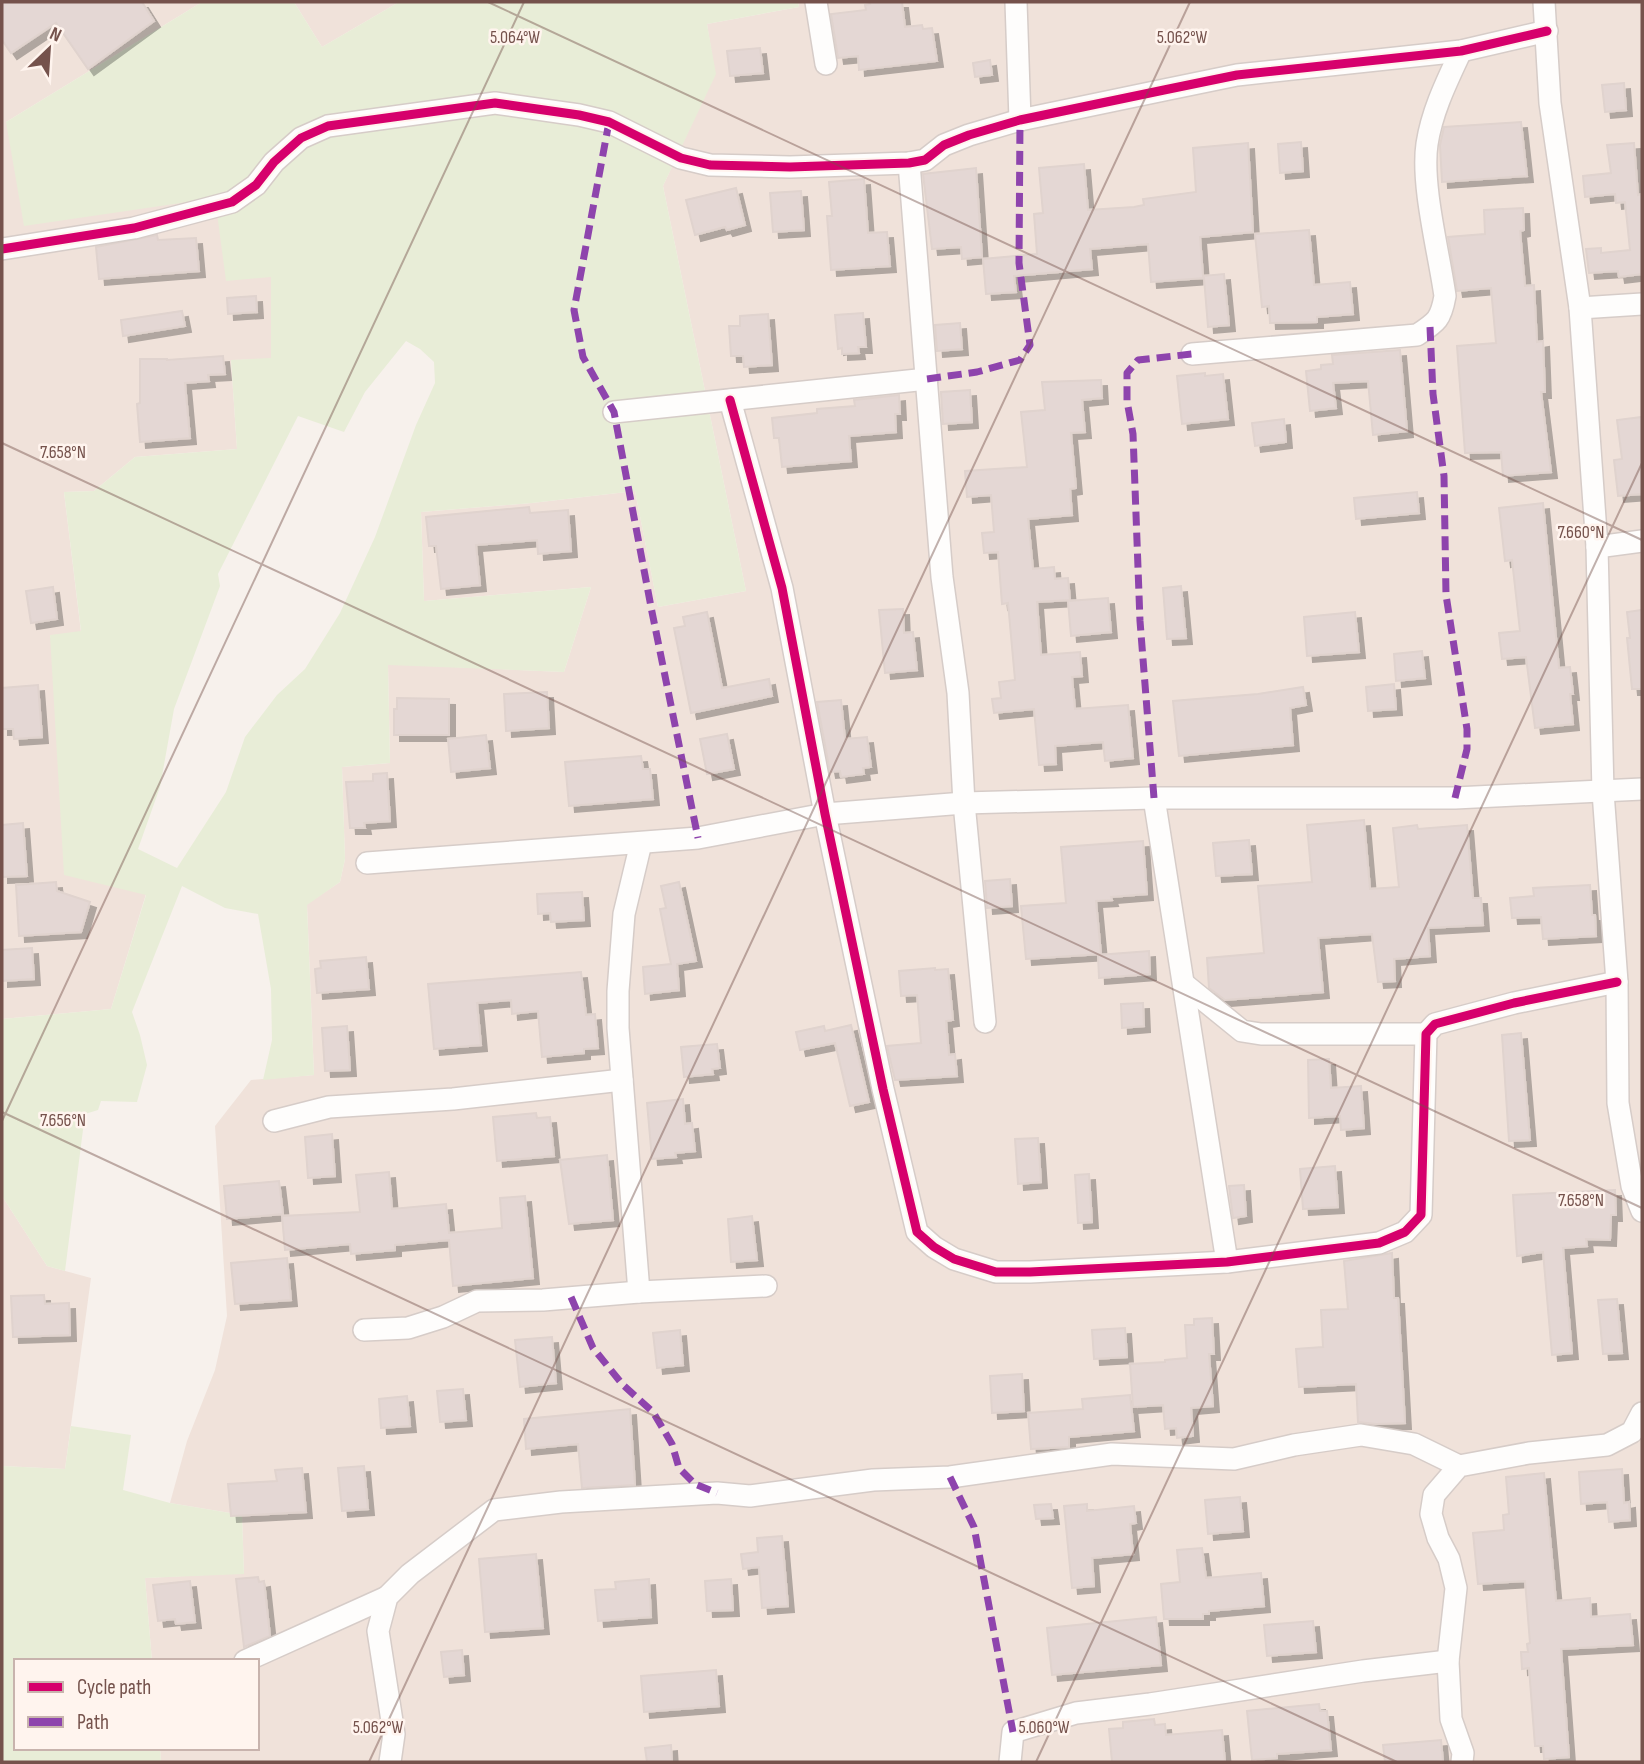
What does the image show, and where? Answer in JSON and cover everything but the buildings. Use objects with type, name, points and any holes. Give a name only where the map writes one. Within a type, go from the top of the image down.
[{"type":"street","points":[[816,2],[826,64]]},
{"type":"street","points":[[1016,2],[1020,120]]},
{"type":"street","points":[[1544,2],[1550,103],[1580,308],[1597,547],[1604,792],[1617,982],[1618,1103],[1632,1186],[1642,1211]]},
{"type":"street","points":[[2,249],[134,228],[232,202],[256,185],[274,162],[301,138],[328,126],[495,103],[609,122],[681,158],[710,166],[790,167],[909,163],[925,160],[944,145],[969,135],[1020,120],[1237,75],[1461,51],[1547,32]]},
{"type":"street","points":[[1192,354],[1417,335],[1435,324],[1442,314],[1446,296],[1427,181],[1427,147],[1432,122],[1461,51]]},
{"type":"street","points":[[909,163],[942,577],[958,693],[964,803],[985,1021]]},
{"type":"street","points":[[1580,308],[1642,304]]},
{"type":"street","points":[[614,412],[927,379]]},
{"type":"street","points":[[730,400],[782,588],[825,814],[883,1089],[917,1232],[934,1247],[954,1259],[996,1272],[1227,1262],[1379,1243],[1405,1232],[1421,1215],[1426,1034],[1435,1024],[1467,1014],[1617,982]]},
{"type":"street","points":[[1597,547],[1642,541]]},
{"type":"street","points":[[367,863],[698,838],[825,814],[964,803],[1154,798],[1455,799],[1642,789]]},
{"type":"street","points":[[1154,798],[1227,1262]]},
{"type":"street","points":[[639,1292],[618,1028],[624,914],[641,843]]},
{"type":"street","points":[[1184,984],[1242,1031],[1261,1034],[1426,1034]]},
{"type":"street","points":[[274,1121],[330,1107],[453,1099],[622,1080]]},
{"type":"street","points":[[364,1330],[408,1328],[443,1317],[477,1301],[543,1300],[766,1286]]},
{"type":"street","points":[[249,1659],[387,1597],[411,1574],[494,1510],[561,1502],[691,1494],[750,1496],[873,1480],[950,1478],[1112,1454],[1234,1459],[1294,1445],[1361,1435],[1414,1444],[1459,1466],[1529,1453],[1607,1445],[1632,1432],[1642,1413]]},
{"type":"street","points":[[1459,1466],[1434,1495],[1432,1514],[1438,1538],[1449,1559],[1456,1588],[1448,1661],[1451,1719],[1463,1753],[1462,1762]]},
{"type":"street","points":[[387,1597],[377,1631],[394,1734],[390,1762]]},
{"type":"street","points":[[1010,1762],[1013,1732],[1076,1713],[1448,1661]]},
{"type":"shaded area","points":[[2,2],[202,2],[6,122],[215,198],[271,277],[271,359],[231,360],[237,449],[135,457],[94,491],[64,492],[81,632],[50,636],[146,894],[111,1009],[2,1019]]},
{"type":"shaded area","points":[[294,2],[399,2],[322,47]]},
{"type":"shaded area","points":[[798,2],[1642,2],[1642,1762],[161,1762],[160,1750],[259,1750],[259,1659],[152,1659],[145,1578],[244,1573],[242,1515],[170,1503],[187,1441],[215,1370],[227,1316],[215,1126],[251,1080],[314,1075],[307,904],[340,882],[345,859],[342,767],[390,763],[388,664],[564,672],[591,587],[424,601],[421,512],[635,491],[658,607],[746,591],[663,186],[715,74],[707,24],[799,7]]},
{"type":"shaded area","points":[[2,1196],[47,1266],[91,1278],[65,1469],[2,1466]]},
{"type":"green space","points":[[202,2],[294,2],[322,47],[399,2],[798,2],[799,7],[707,24],[716,74],[663,186],[746,591],[658,607],[635,491],[421,512],[424,601],[591,587],[564,672],[388,665],[390,763],[342,767],[345,859],[340,882],[307,905],[314,1075],[263,1080],[272,1040],[271,989],[258,914],[225,908],[182,886],[132,1012],[147,1065],[137,1102],[101,1101],[98,1110],[85,1114],[65,1271],[47,1266],[2,1196],[2,1019],[111,1009],[146,895],[64,875],[50,635],[81,631],[64,492],[94,491],[135,457],[237,449],[231,360],[271,358],[271,277],[226,281],[215,198],[24,226],[6,122]],"holes":[[[406,341],[434,362],[435,383],[416,425],[375,537],[340,613],[305,669],[277,695],[245,737],[226,792],[177,868],[138,849],[160,787],[174,709],[220,586],[218,574],[298,416],[344,432],[365,392]]]},
{"type":"green space","points":[[71,1426],[131,1435],[123,1490],[170,1503],[242,1515],[244,1574],[145,1578],[152,1659],[14,1659],[14,1750],[160,1750],[161,1762],[2,1762],[2,1466],[65,1469]]},
{"type":"marked path","points":[[927,379],[977,372],[1020,360],[1030,345],[1019,263],[1020,120]]},
{"type":"marked path","points":[[609,122],[574,310],[583,357],[614,412],[698,838]]},
{"type":"marked path","points":[[1430,327],[1433,394],[1444,476],[1446,595],[1467,729],[1467,749],[1455,798]]},
{"type":"marked path","points":[[1154,798],[1140,621],[1133,434],[1127,401],[1127,373],[1138,360],[1192,354]]},
{"type":"marked path","points":[[571,1297],[593,1348],[623,1385],[653,1412],[672,1444],[679,1468],[695,1484],[717,1493]]},
{"type":"marked path","points":[[950,1477],[974,1527],[1013,1732]]},
{"type":"cycle path","points":[[2,249],[134,228],[232,202],[256,185],[274,162],[301,138],[328,126],[495,103],[609,122],[681,158],[710,165],[790,167],[909,163],[925,160],[944,145],[969,135],[1020,120],[1164,90],[1237,75],[1461,51],[1547,31]]},
{"type":"cycle path","points":[[730,400],[782,588],[825,814],[883,1089],[917,1232],[934,1247],[954,1259],[996,1272],[1030,1272],[1227,1262],[1379,1243],[1405,1232],[1421,1215],[1426,1034],[1435,1024],[1514,1003],[1617,982]]}]
